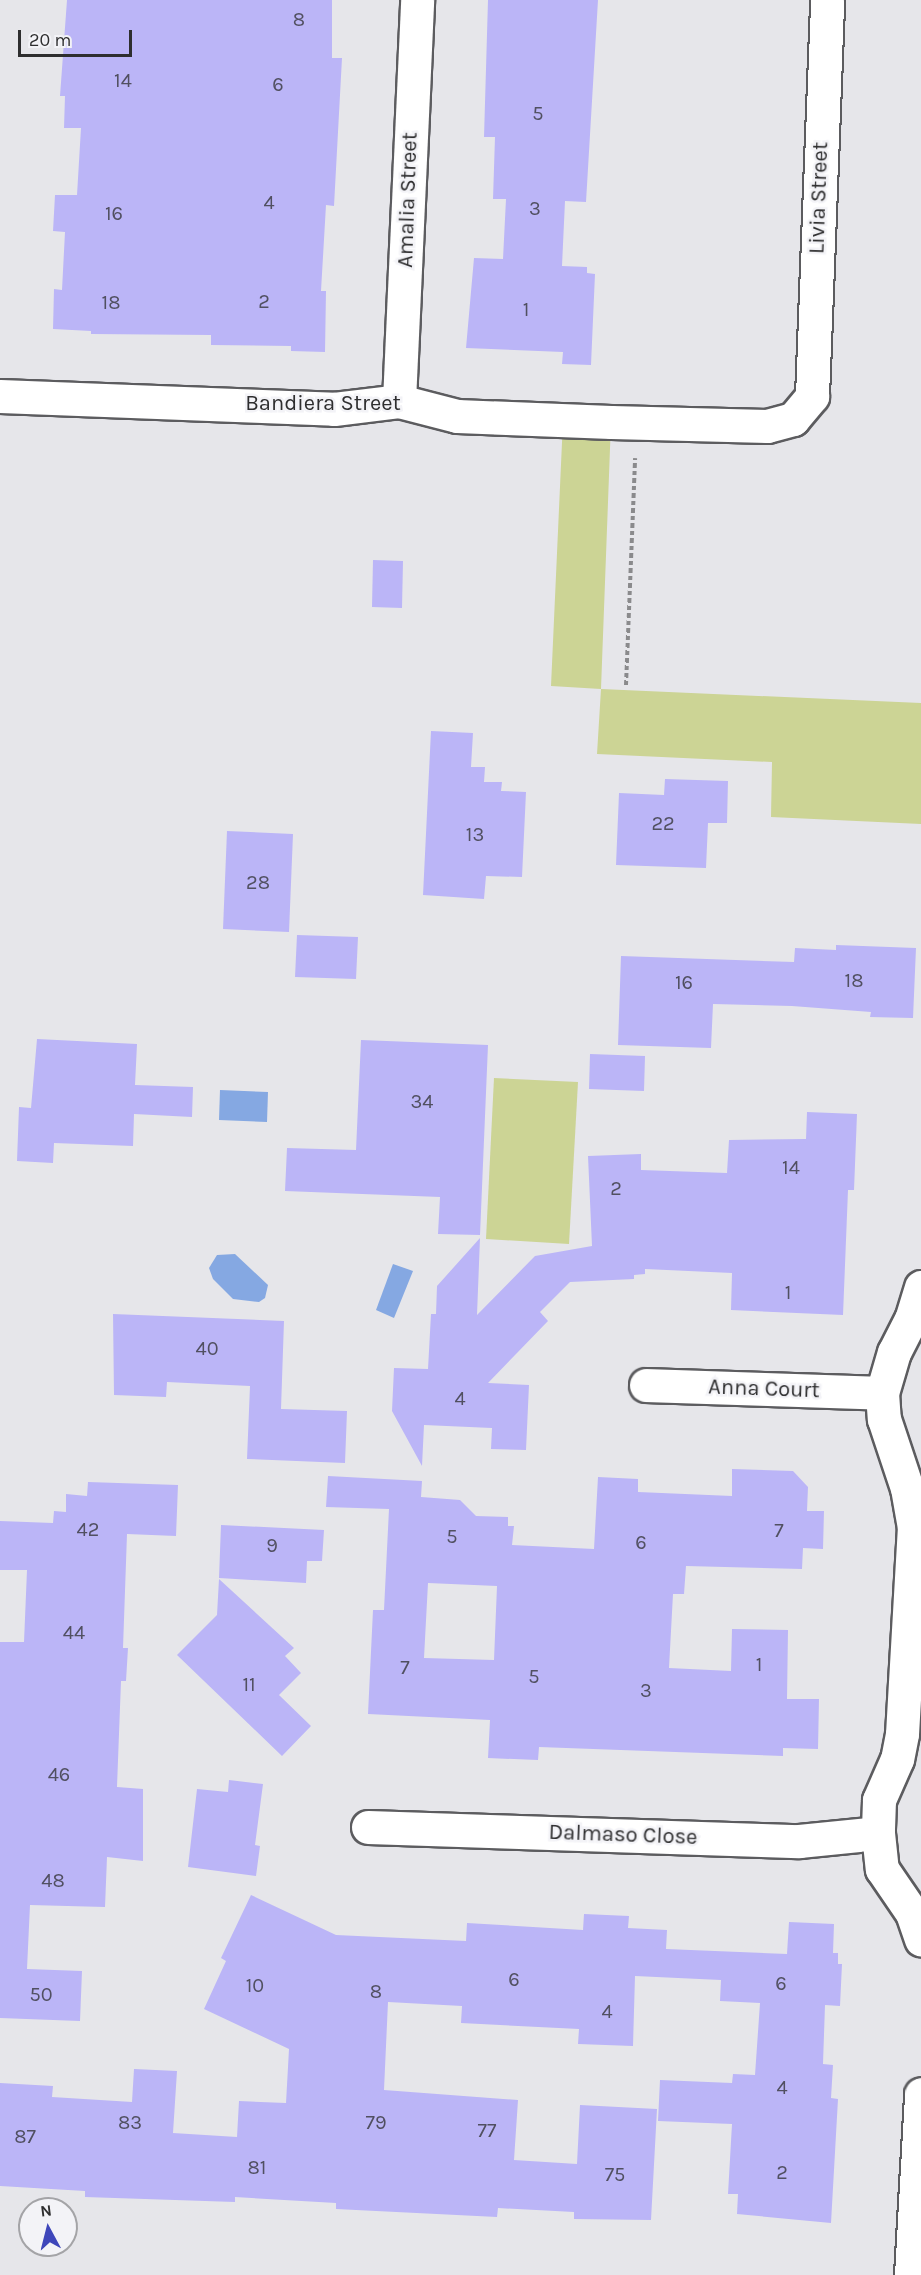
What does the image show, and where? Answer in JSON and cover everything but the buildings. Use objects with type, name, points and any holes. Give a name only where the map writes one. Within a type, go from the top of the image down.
[{"type":"street","name":"Amalia Street","points":[[399,401],[417,0]]},
{"type":"street","name":"Livia Street","points":[[812,396],[827,0]]},
{"type":"street","name":"Bandiera Street","points":[[0,396],[334,409],[399,401],[456,416],[767,426],[793,419],[812,396]]},
{"type":"street","points":[[921,1287],[911,1319],[894,1352],[882,1393],[884,1419],[907,1488],[915,1526],[902,1734],[897,1759],[879,1800],[878,1833],[882,1869],[912,1913],[921,1939]]},
{"type":"street","name":"Anna Court","points":[[646,1385],[882,1393]]},
{"type":"street","name":"Dalmaso Close","points":[[368,1827],[799,1841],[878,1833]]},
{"type":"street","points":[[911,2275],[921,2094]]},
{"type":"path","points":[[625,456],[635,456],[626,685]]},
{"type":"green space","points":[[563,420],[611,422],[601,689],[551,686]]},
{"type":"green space","points":[[601,689],[921,703],[921,824],[771,817],[772,762],[597,754]]},
{"type":"green space","points":[[494,1078],[578,1082],[569,1244],[486,1239]]},
{"type":"water","points":[[220,1090],[268,1092],[267,1122],[219,1120]]},
{"type":"water","points":[[235,1254],[268,1285],[265,1298],[259,1302],[233,1299],[213,1279],[209,1268],[217,1255]]},
{"type":"water","points":[[393,1264],[413,1271],[394,1318],[376,1310]]}]
